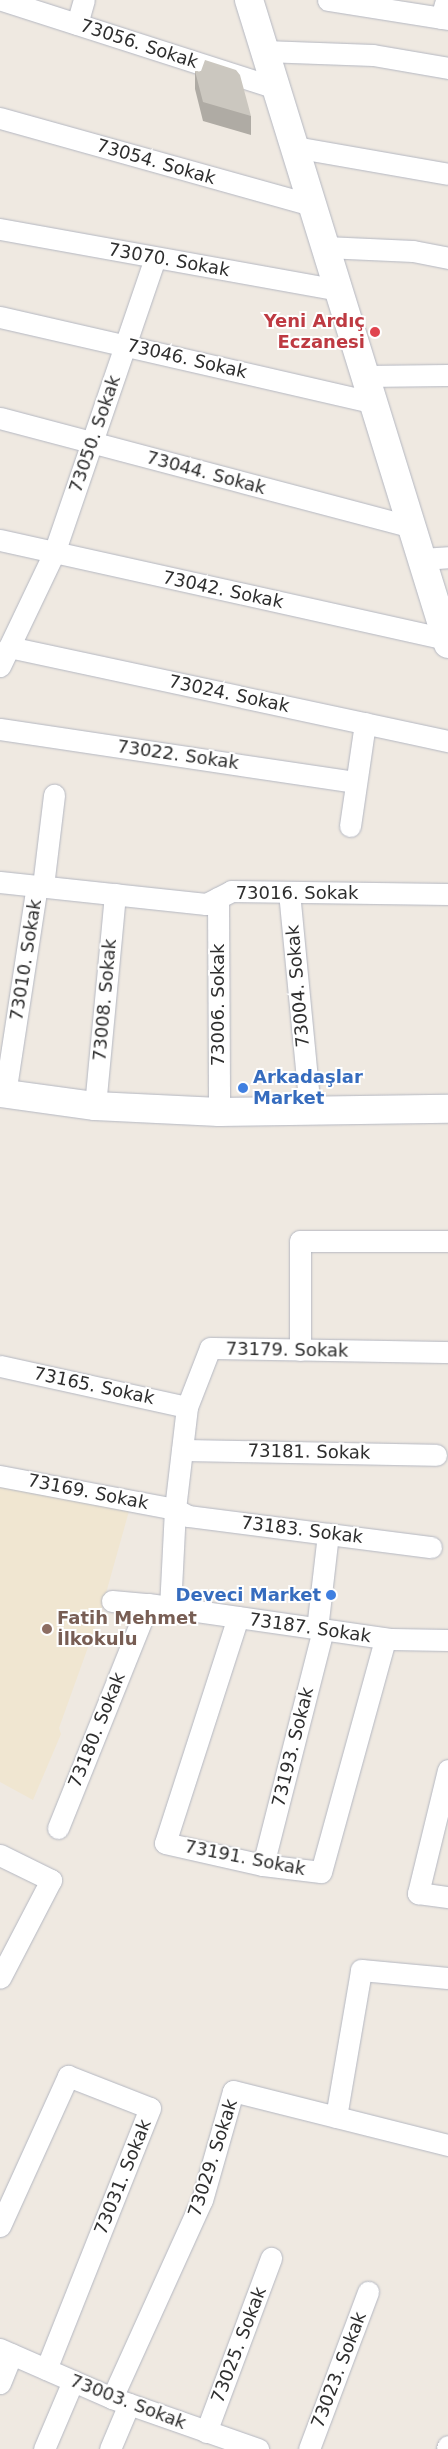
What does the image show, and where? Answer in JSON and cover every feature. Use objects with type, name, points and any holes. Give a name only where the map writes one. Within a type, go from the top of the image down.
[{"type":"main road","points":[[249,0],[412,527],[435,558],[447,641]]},
{"type":"main road","points":[[2,1094],[95,1106],[219,1112],[448,1110]]},
{"type":"street","name":"73056. Sokak","points":[[2,0],[276,88]]},
{"type":"street","points":[[76,24],[84,0]]},
{"type":"street","points":[[328,0],[445,12]]},
{"type":"street","points":[[264,51],[373,55],[448,68]]},
{"type":"street","name":"73054. Sokak","points":[[0,118],[312,205]]},
{"type":"street","points":[[294,147],[448,174]]},
{"type":"street","name":"73070. Sokak","points":[[0,229],[338,290]]},
{"type":"street","points":[[326,247],[413,250],[448,258]]},
{"type":"street","name":"73050. Sokak","points":[[0,666],[54,553],[155,258]]},
{"type":"street","name":"73046. Sokak","points":[[0,317],[374,403]]},
{"type":"street","points":[[365,376],[448,375]]},
{"type":"street","name":"73044. Sokak","points":[[0,418],[412,527]]},
{"type":"street","name":"73042. Sokak","points":[[0,540],[447,641]]},
{"type":"street","name":"73024. Sokak","points":[[10,647],[448,741]]},
{"type":"street","points":[[350,826],[365,723]]},
{"type":"street","name":"73022. Sokak","points":[[0,729],[356,782]]},
{"type":"street","name":"73010. Sokak","points":[[2,1094],[40,886],[54,795]]},
{"type":"street","name":"73016. Sokak","points":[[0,882],[206,904],[230,891],[448,894]]},
{"type":"street","name":"73004. Sokak","points":[[289,892],[310,1111]]},
{"type":"street","name":"73008. Sokak","points":[[95,1106],[114,894]]},
{"type":"street","name":"73006. Sokak","points":[[218,898],[219,1112]]},
{"type":"street","points":[[300,1350],[300,1241],[448,1241]]},
{"type":"street","name":"73179. Sokak","points":[[170,1608],[175,1509],[187,1407],[210,1348],[448,1352]]},
{"type":"street","name":"73165. Sokak","points":[[0,1366],[187,1407]]},
{"type":"street","name":"73181. Sokak","points":[[182,1450],[436,1455]]},
{"type":"street","name":"73169. Sokak","points":[[0,1476],[175,1509]]},
{"type":"street","name":"73183. Sokak","points":[[175,1509],[188,1516],[431,1547]]},
{"type":"street","name":"73193. Sokak","points":[[263,1865],[320,1629],[328,1534]]},
{"type":"street","name":"73187. Sokak","points":[[112,1601],[148,1604],[386,1638],[448,1640]]},
{"type":"street","name":"73180. Sokak","points":[[58,1828],[148,1604]]},
{"type":"street","name":"73191. Sokak","points":[[238,1617],[165,1843],[263,1865],[321,1872],[386,1638]]},
{"type":"street","points":[[448,1770],[418,1893],[448,1897]]},
{"type":"street","points":[[0,1855],[50,1880],[0,1978]]},
{"type":"street","points":[[336,2117],[361,1970],[448,1978]]},
{"type":"street","name":"73031. Sokak","points":[[0,2226],[68,2076],[150,2108],[46,2369]]},
{"type":"street","name":"73029. Sokak","points":[[121,2401],[202,2200],[233,2091],[448,2145]]},
{"type":"street","name":"73025. Sokak","points":[[206,2432],[272,2258]]},
{"type":"street","name":"73023. Sokak","points":[[309,2449],[368,2292]]},
{"type":"street","points":[[0,2383],[6,2351]]},
{"type":"street","name":"73003. Sokak","points":[[6,2351],[121,2401],[250,2448]]},
{"type":"street","points":[[44,2449],[73,2381]]},
{"type":"street","points":[[110,2449],[121,2401]]},
{"type":"shaded area","name":"Fatih Mehmet İlkokulu","points":[[0,1486],[129,1511],[101,1611],[59,1728],[61,1734],[33,1800],[0,1782]]},
{"type":"building","points":[[205,60],[236,70],[240,75],[251,116],[203,102],[195,71],[201,71]]},
{"type":"place","name":"Yeni Ardıç Eczanesi","points":[[375,332]]},
{"type":"place","name":"Arkadaşlar Market","points":[[243,1088]]},
{"type":"place","name":"Deveci Market","points":[[331,1595]]},
{"type":"place","name":"Fatih Mehmet İlkokulu","points":[[47,1629]]}]
